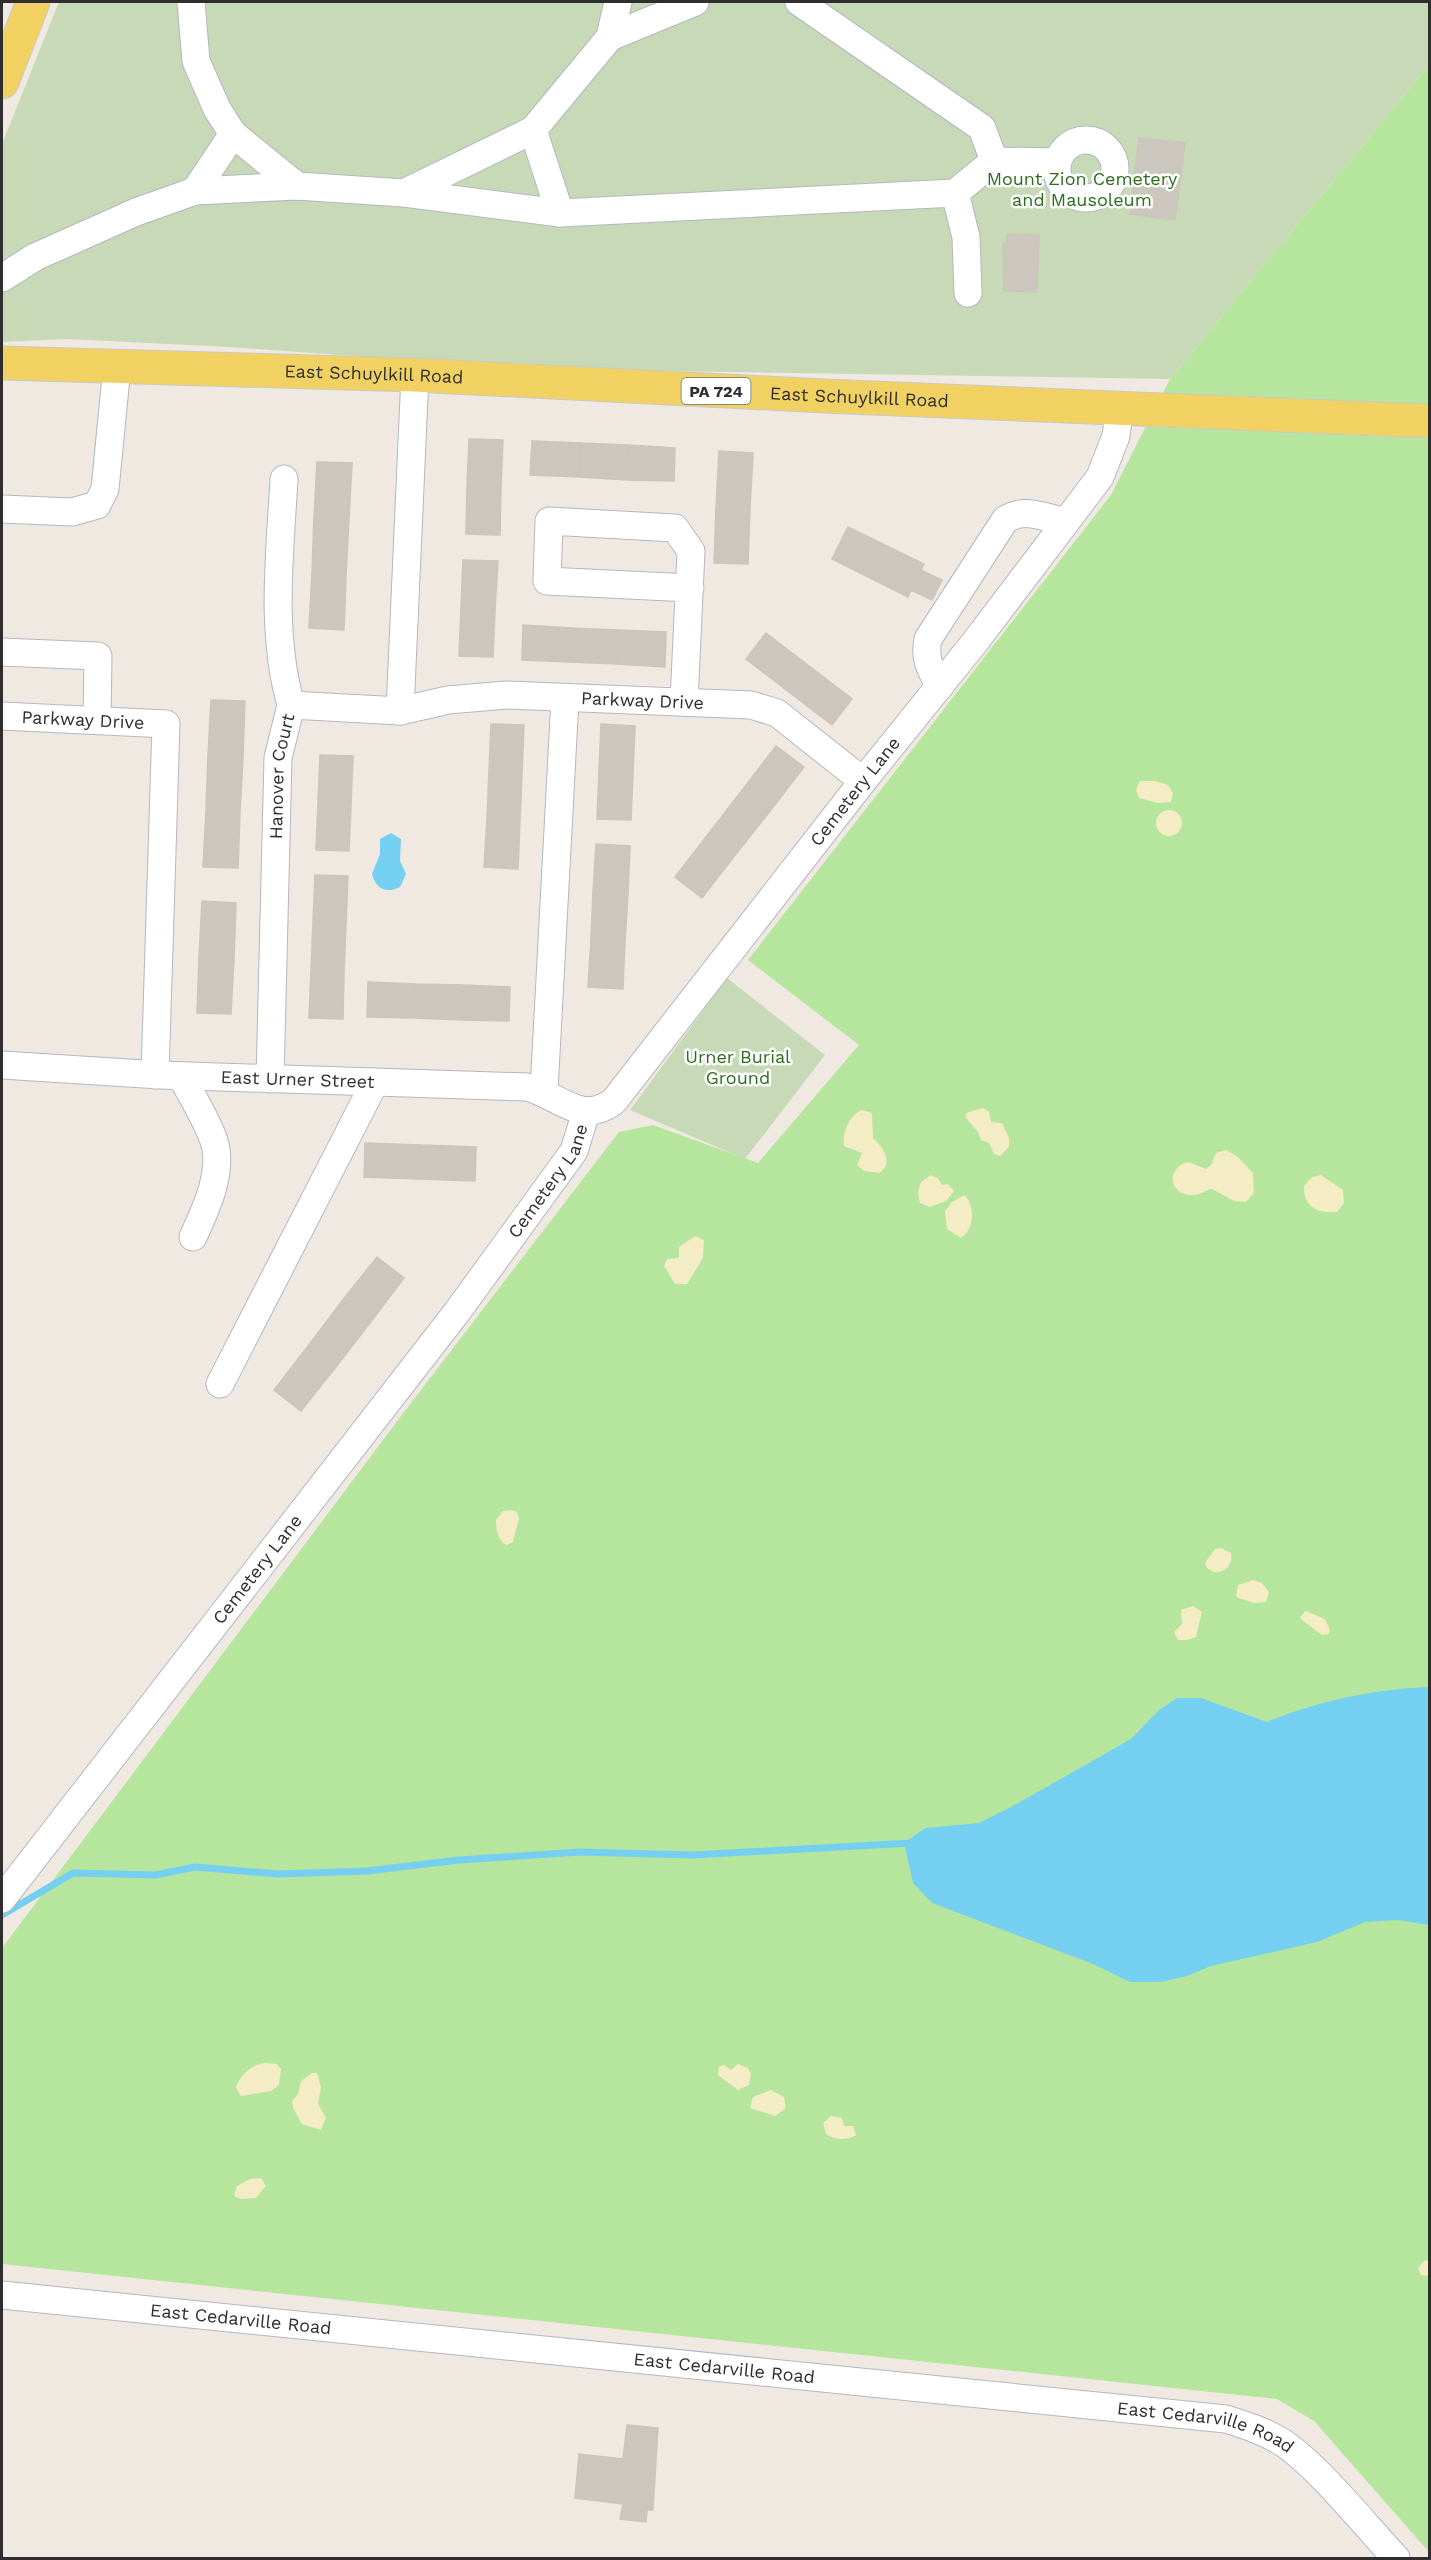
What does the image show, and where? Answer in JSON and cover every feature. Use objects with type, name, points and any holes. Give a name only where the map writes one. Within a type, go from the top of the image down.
[{"type":"main road","points":[[2,82],[33,2]]},
{"type":"main road","name":"East Schuylkill Road","points":[[2,363],[416,375],[824,396],[1120,406],[1430,421]]},
{"type":"street","points":[[191,2],[196,61],[217,109],[233,134],[297,186]]},
{"type":"street","points":[[404,193],[533,130],[610,37],[618,2]]},
{"type":"street","points":[[610,37],[695,2]]},
{"type":"street","points":[[799,2],[982,129],[994,161]]},
{"type":"street","points":[[533,130],[560,213]]},
{"type":"street","points":[[195,191],[233,134]]},
{"type":"street","points":[[2,278],[45,253],[136,212],[195,191],[297,186],[404,193],[560,213],[955,193],[994,161],[1058,162]]},
{"type":"street","points":[[955,193],[966,237],[968,293]]},
{"type":"street","points":[[2,509],[72,512],[97,505],[105,489],[117,367]]},
{"type":"street","points":[[400,711],[416,375]]},
{"type":"street","name":"Cemetery Lane","points":[[2,1899],[464,1303],[574,1150],[586,1112],[603,1109],[614,1101],[1066,522],[1105,466],[1116,436],[1120,406]]},
{"type":"street","points":[[284,479],[278,605],[282,672],[291,705]]},
{"type":"street","points":[[940,686],[928,667],[925,654],[928,639],[1005,520],[1014,513],[1027,513],[1066,522]]},
{"type":"street","points":[[684,702],[690,588],[691,551],[675,528],[549,521],[547,581],[690,588]]},
{"type":"street","points":[[2,652],[98,656],[97,720]]},
{"type":"street","name":"Parkway Drive","points":[[400,711],[448,700],[506,695],[751,705],[777,714],[863,781]]},
{"type":"street","points":[[544,1091],[565,699]]},
{"type":"street","name":"Hanover Court","points":[[270,1079],[278,758],[291,705],[400,711]]},
{"type":"street","name":"Parkway Drive","points":[[2,716],[166,724],[168,1076]]},
{"type":"street","name":"East Urner Street","points":[[2,1065],[168,1076],[527,1087],[544,1091],[586,1112]]},
{"type":"street","points":[[168,1076],[214,1140],[216,1170],[207,1208],[193,1237]]},
{"type":"street","points":[[220,1384],[375,1082]]},
{"type":"street","name":"East Cedarville Road","points":[[2,2295],[1226,2419],[1255,2428],[1282,2443],[1298,2456],[1396,2559]]},
{"type":"green space","name":"Mount Zion Cemetery and Mausoleum","points":[[59,2],[1429,2],[1429,65],[1170,379],[536,369],[229,347],[68,339],[2,342],[2,144]]},
{"type":"green space","points":[[1429,65],[1429,2552],[1314,2421],[1277,2399],[2,2264],[2,1948],[401,1416],[619,1132],[653,1125],[758,1163],[859,1045],[748,960],[1111,495],[1170,379]]},
{"type":"green space","name":"Urner Burial Ground","points":[[727,978],[825,1055],[745,1159],[630,1110]]},
{"type":"sand","points":[[1140,781],[1155,781],[1168,785],[1173,793],[1171,802],[1158,803],[1139,798],[1136,790]]},
{"type":"sand","points":[[1169,810],[1179,813],[1182,823],[1179,833],[1169,836],[1159,833],[1156,823],[1159,813]]},
{"type":"sand","points":[[983,1108],[989,1112],[991,1122],[1002,1123],[1009,1138],[1009,1147],[1000,1156],[994,1154],[989,1143],[981,1140],[978,1132],[966,1118],[966,1113]]},
{"type":"sand","points":[[862,1110],[872,1113],[873,1138],[885,1154],[886,1166],[880,1173],[864,1171],[857,1165],[862,1153],[844,1146],[847,1125],[857,1112]]},
{"type":"sand","points":[[1226,1150],[1238,1157],[1253,1173],[1254,1193],[1246,1202],[1234,1201],[1212,1189],[1193,1195],[1185,1194],[1175,1187],[1173,1175],[1181,1165],[1188,1162],[1206,1169],[1211,1165],[1216,1153]]},
{"type":"sand","points":[[931,1175],[938,1178],[942,1185],[948,1184],[954,1191],[946,1201],[930,1207],[920,1203],[918,1192],[921,1182]]},
{"type":"sand","points":[[1321,1175],[1343,1190],[1344,1203],[1337,1212],[1324,1212],[1313,1208],[1306,1199],[1304,1186],[1312,1177]]},
{"type":"sand","points":[[965,1195],[971,1205],[972,1217],[969,1229],[961,1238],[947,1229],[945,1211],[952,1202]]},
{"type":"sand","points":[[695,1236],[704,1240],[703,1258],[687,1284],[675,1284],[664,1266],[667,1259],[679,1258],[679,1247]]},
{"type":"sand","points":[[503,1511],[517,1512],[519,1519],[513,1542],[507,1545],[500,1538],[496,1520]]},
{"type":"sand","points":[[1221,1548],[1231,1553],[1231,1561],[1225,1569],[1214,1572],[1207,1568],[1205,1563],[1215,1549]]},
{"type":"sand","points":[[1253,1580],[1262,1583],[1269,1592],[1266,1602],[1254,1603],[1236,1597],[1238,1585]]},
{"type":"sand","points":[[1193,1606],[1202,1612],[1196,1637],[1178,1640],[1174,1632],[1182,1624],[1181,1610]]},
{"type":"sand","points":[[1306,1611],[1325,1619],[1330,1630],[1329,1634],[1322,1635],[1302,1620],[1300,1617]]},
{"type":"sand","points":[[266,2063],[277,2064],[281,2069],[279,2085],[271,2091],[241,2096],[236,2088],[243,2075],[252,2068]]},
{"type":"sand","points":[[738,2064],[748,2068],[751,2074],[749,2085],[738,2090],[718,2075],[719,2067],[724,2065],[731,2070]]},
{"type":"sand","points":[[312,2073],[317,2073],[321,2087],[318,2104],[326,2118],[321,2130],[302,2124],[293,2108],[292,2101],[298,2094],[301,2081]]},
{"type":"sand","points":[[771,2090],[784,2097],[786,2108],[775,2116],[750,2108],[753,2097]]},
{"type":"sand","points":[[831,2116],[842,2118],[844,2126],[853,2126],[856,2135],[841,2139],[826,2134],[823,2123]]},
{"type":"sand","points":[[261,2178],[266,2186],[256,2198],[241,2199],[234,2196],[237,2186],[250,2179]]},
{"type":"sand","points":[[1430,2260],[1429,2282],[1428,2276],[1421,2275],[1418,2268],[1424,2261]]},
{"type":"water","points":[[391,833],[401,839],[400,861],[406,874],[400,887],[386,890],[379,887],[372,874],[380,854],[380,839]]},
{"type":"water","points":[[1429,1687],[1429,1925],[1398,1920],[1365,1922],[1317,1942],[1211,1966],[1187,1976],[1161,1982],[1130,1982],[1093,1964],[932,1903],[913,1883],[904,1843],[925,1828],[979,1823],[1013,1806],[1131,1739],[1159,1710],[1177,1698],[1201,1698],[1267,1722],[1347,1697],[1388,1690]]},
{"type":"building","points":[[1139,138],[1185,143],[1175,220],[1130,214]]},
{"type":"building","points":[[1007,234],[1039,235],[1037,292],[1004,291],[1003,243],[1007,243]]},
{"type":"building","points":[[469,439],[503,440],[501,488],[467,486]]},
{"type":"building","points":[[532,441],[581,443],[579,477],[530,475]]},
{"type":"building","points":[[581,443],[628,445],[627,480],[579,477]]},
{"type":"building","points":[[628,445],[675,448],[674,481],[627,480]]},
{"type":"building","points":[[719,451],[753,453],[750,509],[716,507]]},
{"type":"building","points":[[317,462],[352,463],[349,519],[314,517]]},
{"type":"building","points":[[467,486],[501,488],[500,535],[466,534]]},
{"type":"building","points":[[716,507],[750,509],[748,564],[714,563]]},
{"type":"building","points":[[314,517],[349,519],[346,574],[312,573]]},
{"type":"building","points":[[848,527],[924,564],[921,570],[942,580],[932,600],[911,590],[908,597],[832,559]]},
{"type":"building","points":[[463,560],[498,561],[495,609],[461,608]]},
{"type":"building","points":[[312,573],[346,574],[344,630],[309,628]]},
{"type":"building","points":[[461,608],[495,609],[493,657],[459,656]]},
{"type":"building","points":[[523,625],[571,628],[570,662],[522,660]]},
{"type":"building","points":[[571,628],[619,630],[617,664],[570,662]]},
{"type":"building","points":[[619,630],[666,632],[665,667],[617,664]]},
{"type":"building","points":[[766,633],[852,699],[832,725],[746,659]]},
{"type":"building","points":[[211,700],[245,701],[243,757],[208,755]]},
{"type":"building","points":[[491,724],[524,725],[522,773],[489,771]]},
{"type":"building","points":[[601,724],[635,726],[633,773],[599,772]]},
{"type":"building","points":[[776,746],[804,767],[771,810],[743,789]]},
{"type":"building","points":[[208,755],[243,757],[240,813],[206,811]]},
{"type":"building","points":[[320,755],[353,756],[351,804],[318,802]]},
{"type":"building","points":[[489,771],[522,773],[520,820],[487,818]]},
{"type":"building","points":[[599,772],[633,773],[631,820],[597,819]]},
{"type":"building","points":[[743,789],[771,810],[736,854],[709,833]]},
{"type":"building","points":[[318,802],[351,804],[349,851],[316,850]]},
{"type":"building","points":[[206,811],[240,813],[238,868],[203,867]]},
{"type":"building","points":[[487,818],[520,820],[518,869],[484,867]]},
{"type":"building","points":[[709,833],[736,854],[702,898],[675,877]]},
{"type":"building","points":[[596,844],[630,846],[628,894],[593,892]]},
{"type":"building","points":[[315,875],[348,876],[346,924],[313,922]]},
{"type":"building","points":[[593,892],[628,894],[625,942],[591,940]]},
{"type":"building","points":[[202,901],[236,903],[234,959],[199,957]]},
{"type":"building","points":[[313,922],[346,924],[344,972],[311,970]]},
{"type":"building","points":[[591,940],[625,942],[623,989],[588,987]]},
{"type":"building","points":[[199,957],[234,959],[231,1014],[197,1013]]},
{"type":"building","points":[[311,970],[344,972],[343,1019],[309,1018]]},
{"type":"building","points":[[368,982],[415,984],[414,1018],[367,1017]]},
{"type":"building","points":[[415,984],[462,985],[462,1020],[414,1018]]},
{"type":"building","points":[[462,985],[510,987],[509,1021],[462,1020]]},
{"type":"building","points":[[365,1143],[420,1145],[419,1179],[364,1177]]},
{"type":"building","points":[[420,1145],[476,1147],[475,1181],[419,1179]]},
{"type":"building","points":[[377,1257],[404,1278],[370,1323],[342,1301]]},
{"type":"building","points":[[342,1301],[370,1323],[336,1367],[308,1346]]},
{"type":"building","points":[[308,1346],[336,1367],[301,1411],[274,1390]]},
{"type":"building","points":[[627,2425],[658,2428],[653,2510],[647,2510],[646,2522],[620,2519],[623,2504],[575,2498],[579,2454],[623,2459]]},
{"type":"waterway","points":[[2,1915],[73,1873],[155,1875],[195,1867],[278,1874],[367,1871],[459,1860],[580,1852],[693,1855],[912,1843]]}]
